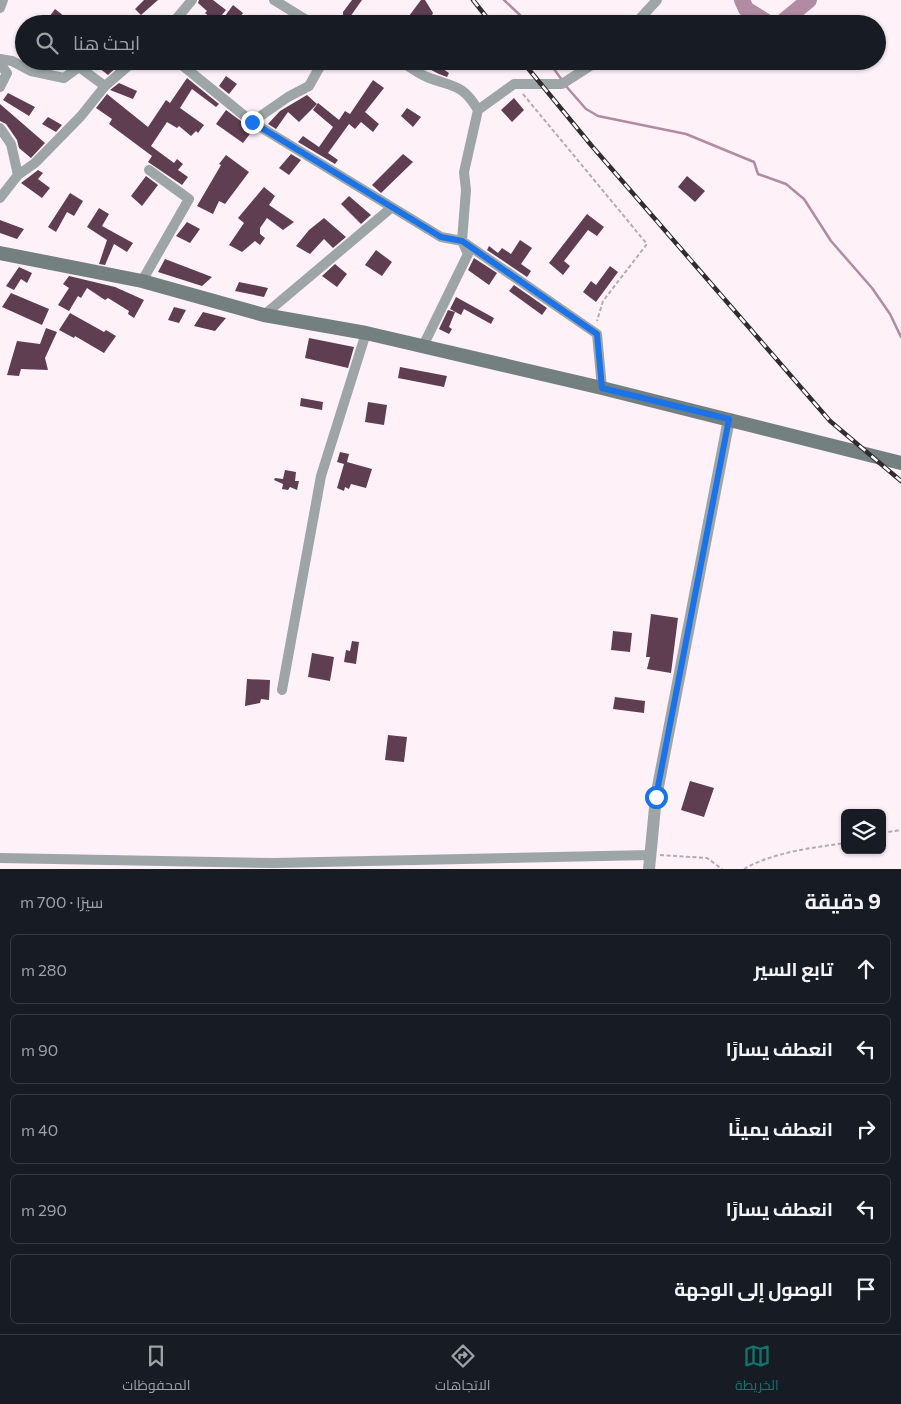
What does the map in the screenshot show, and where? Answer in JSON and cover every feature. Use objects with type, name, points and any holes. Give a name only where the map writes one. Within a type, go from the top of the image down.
[{"type":"main road","points":[[0,253],[142,282],[264,315],[366,333],[423,346],[729,419],[901,463]]},
{"type":"street","points":[[0,8],[3,0]]},
{"type":"street","points":[[180,15],[192,0]]},
{"type":"street","points":[[274,0],[298,15]]},
{"type":"street","points":[[643,15],[657,0]]},
{"type":"street","points":[[0,59],[15,63]]},
{"type":"street","points":[[0,64],[7,73],[0,87]]},
{"type":"street","points":[[29,70],[64,78],[75,70]]},
{"type":"street","points":[[83,70],[105,86]]},
{"type":"street","points":[[0,198],[18,174],[35,163],[80,116],[105,86],[124,70]]},
{"type":"street","points":[[188,70],[252,122],[441,237],[462,241],[597,334],[602,388]]},
{"type":"street","points":[[252,122],[288,97],[309,86],[318,70]]},
{"type":"street","points":[[415,70],[426,77],[450,84],[468,94],[478,110]]},
{"type":"street","points":[[423,346],[468,254],[462,241],[466,190],[464,172],[478,110],[514,84],[565,83],[584,70]]},
{"type":"street","points":[[0,128],[11,144],[18,174]]},
{"type":"street","points":[[142,282],[188,199],[149,170]]},
{"type":"street","points":[[264,315],[391,208]]},
{"type":"street","points":[[282,690],[321,476],[366,333]]},
{"type":"street","points":[[649,869],[658,788],[729,419]]},
{"type":"street","points":[[0,858],[274,863],[650,855]]},
{"type":"path","points":[[514,84],[647,244],[602,301],[597,317],[597,334]]},
{"type":"path","points":[[886,832],[901,830]]},
{"type":"path","points":[[744,869],[759,860],[809,848],[841,844]]},
{"type":"path","points":[[650,855],[707,858],[722,869]]},
{"type":"building","points":[[144,0],[158,0],[141,15],[135,9]]},
{"type":"building","points":[[199,0],[213,0],[226,10],[222,15],[207,15],[205,13],[207,11],[198,3]]},
{"type":"building","points":[[352,0],[362,0],[351,15],[343,15],[343,12]]},
{"type":"building","points":[[421,0],[425,0],[433,13],[432,15],[410,15]]},
{"type":"building","points":[[233,5],[243,13],[242,15],[226,15]]},
{"type":"building","points":[[55,9],[63,15],[51,15]]},
{"type":"building","points":[[102,70],[113,70],[108,75]]},
{"type":"building","points":[[431,70],[444,70],[449,73],[447,77]]},
{"type":"building","points":[[226,76],[237,84],[229,94],[219,86]]},
{"type":"building","points":[[187,78],[219,104],[216,107],[192,89],[180,108],[204,125],[198,133],[196,131],[191,136],[179,126],[177,128],[167,122],[151,146],[174,163],[177,159],[183,164],[178,170],[188,177],[182,185],[148,162],[152,156],[109,124],[112,119],[96,108],[107,94],[148,127],[166,100],[170,103]]},
{"type":"building","points":[[373,80],[384,88],[365,112],[379,124],[373,132],[361,122],[355,129],[349,124],[328,153],[338,160],[335,164],[298,142],[303,136],[319,147],[333,127],[313,110],[318,103],[339,120],[345,111],[350,114]]},
{"type":"building","points":[[119,83],[137,91],[133,99],[110,90]]},
{"type":"building","points":[[8,93],[35,107],[29,116],[3,100]]},
{"type":"building","points":[[307,95],[317,104],[299,122],[288,112],[276,129],[268,124],[280,111]]},
{"type":"building","points":[[514,98],[524,110],[512,122],[501,110]]},
{"type":"building","points":[[0,104],[45,143],[31,158],[19,148],[17,140],[6,124],[0,121]]},
{"type":"building","points":[[407,108],[421,117],[413,127],[401,116]]},
{"type":"building","points":[[226,110],[253,130],[243,143],[216,124]]},
{"type":"building","points":[[48,117],[62,125],[56,132],[42,124]]},
{"type":"building","points":[[291,154],[301,160],[289,175],[279,168]]},
{"type":"building","points":[[403,154],[413,162],[381,193],[372,185]]},
{"type":"building","points":[[226,155],[249,172],[225,204],[219,201],[213,214],[197,206],[221,165],[219,164]]},
{"type":"building","points":[[38,170],[43,173],[38,179],[50,188],[42,198],[21,183]]},
{"type":"building","points":[[146,176],[158,185],[142,206],[131,196]]},
{"type":"building","points":[[687,176],[705,191],[695,202],[678,187]]},
{"type":"building","points":[[264,187],[275,196],[269,205],[294,222],[283,230],[267,218],[260,228],[260,234],[265,238],[260,245],[255,241],[242,252],[229,245],[244,223],[238,218]]},
{"type":"building","points":[[70,193],[83,201],[74,216],[67,212],[56,232],[48,227]]},
{"type":"building","points":[[349,196],[371,215],[361,224],[341,204]]},
{"type":"building","points":[[99,208],[109,214],[102,226],[133,243],[127,252],[114,244],[105,265],[99,264],[107,240],[87,227]]},
{"type":"building","points":[[587,214],[604,227],[597,236],[588,230],[564,261],[570,266],[563,275],[549,263]]},
{"type":"building","points":[[324,218],[346,237],[333,248],[324,239],[310,254],[296,246],[309,230]]},
{"type":"building","points":[[0,220],[24,229],[17,239],[0,233]]},
{"type":"building","points":[[187,222],[200,229],[190,243],[176,236]]},
{"type":"building","points":[[520,240],[532,248],[521,264],[531,271],[527,277],[487,250],[489,246],[498,253],[502,248],[511,254]]},
{"type":"building","points":[[376,250],[392,262],[382,276],[365,265]]},
{"type":"building","points":[[474,258],[497,273],[489,285],[468,270]]},
{"type":"building","points":[[165,259],[212,277],[202,286],[158,272]]},
{"type":"building","points":[[335,264],[347,274],[337,287],[322,276]]},
{"type":"building","points":[[610,266],[618,272],[596,302],[583,292],[591,281],[596,285]]},
{"type":"building","points":[[19,267],[32,273],[27,283],[21,279],[14,290],[6,286]]},
{"type":"building","points":[[69,276],[115,287],[144,300],[134,318],[128,314],[129,311],[108,298],[105,300],[87,288],[81,298],[78,296],[69,311],[58,305],[69,288],[63,284]]},
{"type":"building","points":[[239,282],[268,288],[264,297],[235,291]]},
{"type":"building","points":[[514,285],[547,308],[542,315],[509,291]]},
{"type":"building","points":[[11,293],[49,309],[42,325],[2,307]]},
{"type":"building","points":[[456,297],[494,318],[491,324],[464,309],[461,315],[450,309]]},
{"type":"building","points":[[174,307],[186,310],[179,323],[168,320]]},
{"type":"building","points":[[448,310],[455,312],[449,327],[452,329],[449,334],[439,329]]},
{"type":"building","points":[[203,312],[226,318],[215,331],[194,326]]},
{"type":"building","points":[[70,313],[104,332],[106,330],[116,336],[104,353],[75,336],[74,338],[59,330]]},
{"type":"building","points":[[46,328],[57,332],[45,358],[48,370],[21,369],[19,376],[7,375],[17,341],[40,344]]},
{"type":"building","points":[[309,338],[354,347],[348,368],[305,358]]},
{"type":"building","points":[[400,367],[447,376],[444,387],[398,378]]},
{"type":"building","points":[[301,398],[323,402],[322,410],[300,406]]},
{"type":"building","points":[[368,402],[387,405],[384,425],[365,422]]},
{"type":"building","points":[[340,452],[349,454],[347,462],[372,469],[366,488],[351,484],[349,489],[345,487],[344,491],[337,488],[344,464],[337,462]]},
{"type":"building","points":[[285,470],[296,472],[295,481],[299,481],[297,490],[290,487],[288,490],[282,489],[283,484],[274,480],[275,478],[283,479]]},
{"type":"building","points":[[651,614],[678,618],[671,673],[647,669],[650,657],[646,657]]},
{"type":"building","points":[[613,631],[632,633],[630,652],[611,650]]},
{"type":"building","points":[[352,641],[359,642],[356,664],[344,662],[346,650],[350,651]]},
{"type":"building","points":[[312,653],[334,657],[330,681],[308,677]]},
{"type":"building","points":[[247,679],[270,680],[269,700],[261,699],[260,703],[245,706]]},
{"type":"building","points":[[615,697],[645,701],[644,713],[613,709]]},
{"type":"building","points":[[388,735],[407,737],[404,762],[385,760]]},
{"type":"building","points":[[690,781],[714,788],[704,817],[681,810]]},
{"type":"waterway","points":[[504,0],[520,15]]},
{"type":"waterway","points":[[742,0],[746,9],[756,15]]},
{"type":"waterway","points":[[791,15],[809,0]]},
{"type":"waterway","points":[[555,70],[562,80]]},
{"type":"waterway","points":[[565,85],[586,109],[598,116],[686,134],[754,162],[758,174],[786,184],[804,199],[831,241],[872,288],[890,314],[901,337]]},
{"type":"railway","points":[[473,0],[485,15]]},
{"type":"railway","points":[[529,70],[591,145],[830,421],[901,481]]},
{"type":"route","points":[[252,122],[441,237],[462,241],[597,334],[602,388],[729,419],[656,797]]}]
